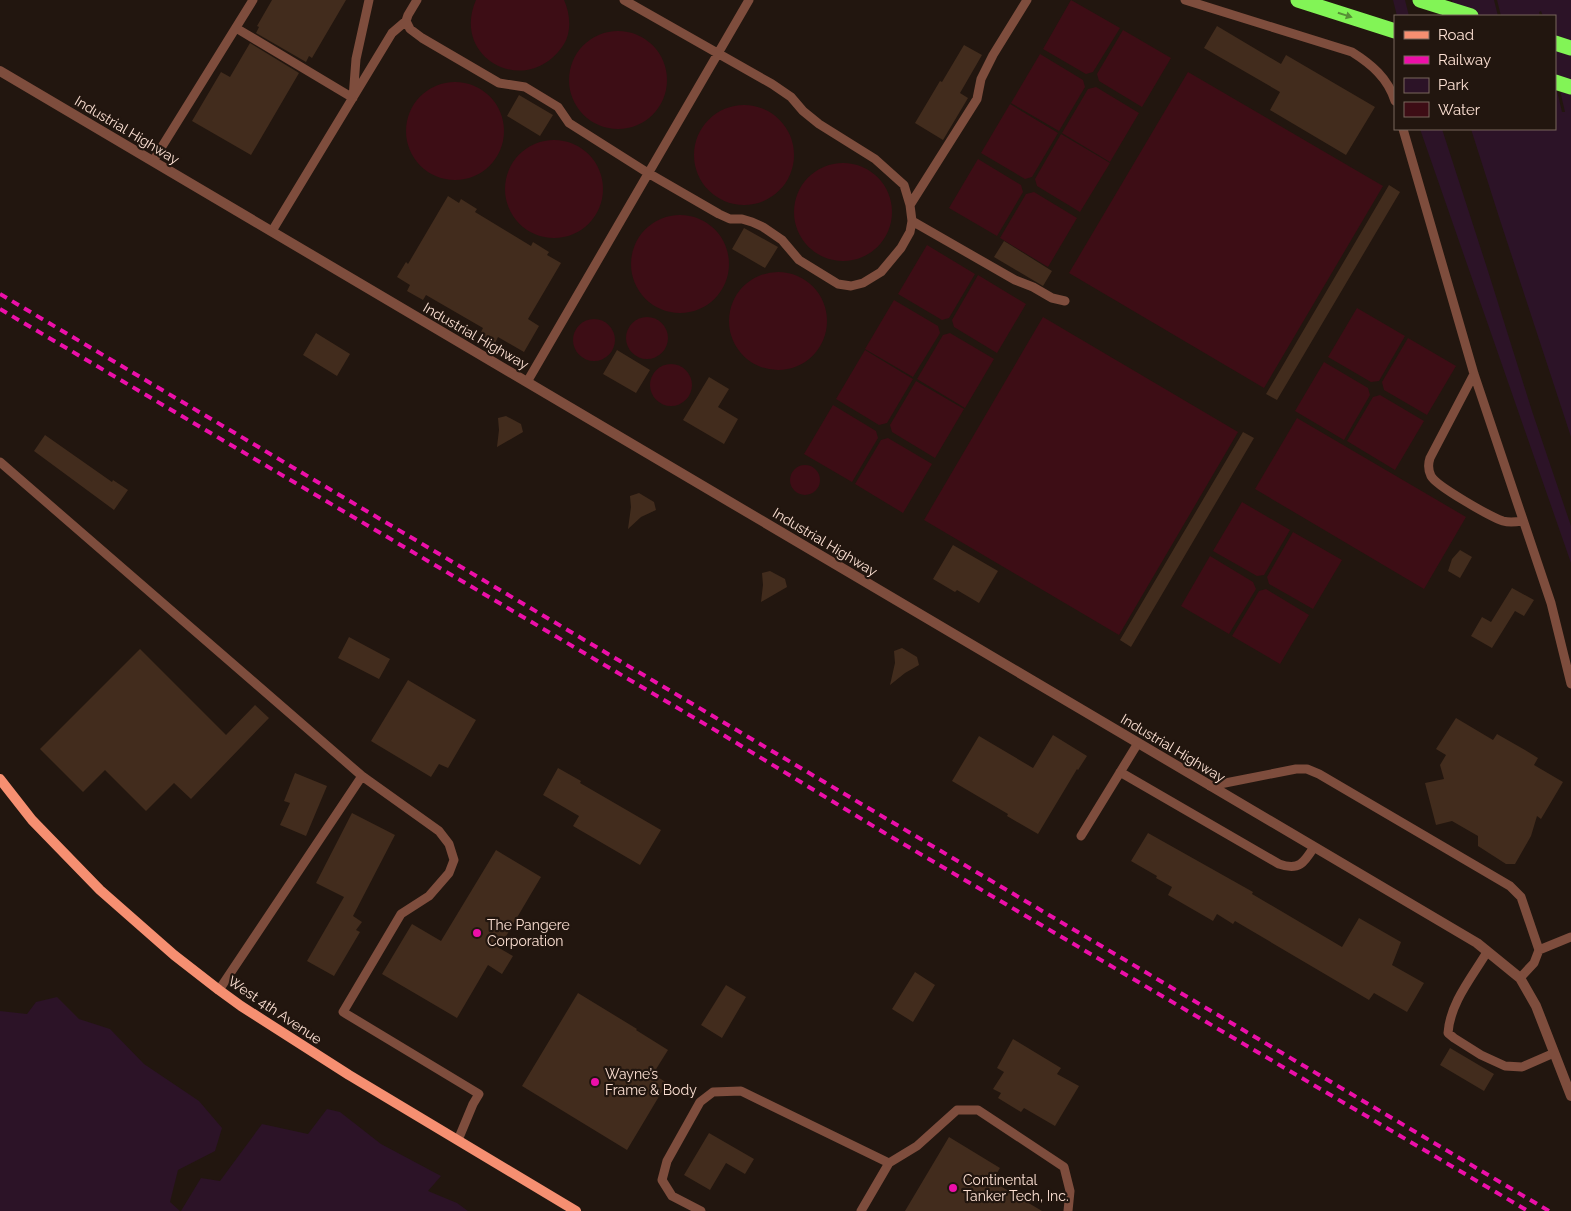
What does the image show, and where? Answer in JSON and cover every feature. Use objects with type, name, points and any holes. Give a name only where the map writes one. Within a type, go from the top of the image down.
[{"type":"highway","points":[[1298,0],[1394,31]]},
{"type":"highway","points":[[1420,0],[1468,15]]},
{"type":"highway","points":[[1556,43],[1571,48]]},
{"type":"highway","points":[[1556,82],[1571,87]]},
{"type":"main road","name":"West 4th Avenue","points":[[0,779],[32,820],[100,890],[174,956],[219,990],[241,1006],[458,1140],[561,1207],[576,1211]]},
{"type":"street","name":"Industrial Highway","points":[[0,71],[1477,943],[1520,978],[1536,1006],[1571,1096]]},
{"type":"lane","points":[[153,161],[253,0]]},
{"type":"lane","points":[[353,98],[356,58],[369,0]]},
{"type":"lane","points":[[272,231],[392,34],[406,21],[417,0]]},
{"type":"lane","points":[[406,21],[410,28],[422,38],[498,83],[525,87],[558,106],[569,123],[648,173],[719,214],[730,219],[742,219],[763,227],[782,240],[799,260],[838,284],[851,286],[863,283],[881,272],[901,248],[910,232],[912,221],[910,205],[904,185],[875,158],[818,124],[791,97],[772,84],[624,0]]},
{"type":"lane","points":[[527,382],[749,0]]},
{"type":"lane","points":[[910,205],[977,99],[981,79],[1027,0]]},
{"type":"lane","points":[[1185,0],[1352,52],[1369,62],[1384,78],[1394,98]]},
{"type":"lane","points":[[236,28],[353,98]]},
{"type":"lane","points":[[1403,130],[1474,374],[1522,521],[1551,602],[1571,684]]},
{"type":"lane","points":[[912,221],[1015,280],[1033,287],[1052,298],[1066,301]]},
{"type":"lane","points":[[1474,374],[1430,458],[1429,470],[1431,477],[1442,487],[1499,520],[1512,523],[1522,521]]},
{"type":"lane","points":[[0,462],[362,776],[438,831],[450,844],[454,860],[449,873],[429,896],[401,914],[343,1012],[479,1094],[458,1140]]},
{"type":"lane","points":[[1081,836],[1138,743]]},
{"type":"lane","points":[[1210,786],[1296,769],[1307,769],[1319,774],[1514,889],[1523,902],[1539,950],[1534,963],[1520,978]]},
{"type":"lane","points":[[1120,772],[1279,864],[1288,867],[1300,865],[1306,860],[1314,847]]},
{"type":"lane","points":[[219,990],[362,776]]},
{"type":"lane","points":[[1539,950],[1571,938]]},
{"type":"lane","points":[[1487,952],[1455,1005],[1449,1021],[1448,1033],[1505,1066],[1522,1067],[1554,1054]]},
{"type":"lane","points":[[701,1211],[672,1196],[662,1180],[667,1161],[700,1102],[714,1092],[741,1091],[889,1163]]},
{"type":"lane","points":[[861,1211],[889,1163],[917,1146],[957,1110],[978,1110],[1064,1167],[1070,1191],[1068,1211]]},
{"type":"green space","points":[[1393,0],[1405,0],[1409,15],[1397,15]]},
{"type":"green space","points":[[1452,0],[1494,0],[1498,15],[1457,15]]},
{"type":"green space","points":[[1497,0],[1571,0],[1571,437],[1471,130],[1556,130],[1556,86],[1562,112],[1565,112],[1556,73],[1556,15],[1543,15],[1541,11],[1539,12],[1540,15],[1501,15]]},
{"type":"green space","points":[[1420,130],[1442,130],[1532,411],[1571,526],[1571,563]]},
{"type":"green space","points":[[57,997],[79,1019],[110,1029],[144,1064],[199,1101],[222,1128],[215,1151],[178,1170],[170,1202],[180,1211],[0,1211],[0,1011],[27,1014],[36,1002]]},
{"type":"green space","points":[[327,1109],[340,1112],[381,1144],[441,1176],[428,1191],[457,1203],[468,1211],[181,1211],[201,1178],[220,1181],[262,1124],[308,1134]]},
{"type":"water","points":[[476,0],[564,0],[569,22],[567,39],[549,61],[531,69],[513,70],[497,65],[483,55],[474,40],[471,21]]},
{"type":"water","points":[[1071,0],[1120,28],[1093,72],[1086,74],[1043,49]]},
{"type":"water","points":[[1123,30],[1171,58],[1142,107],[1099,81],[1097,74]]},
{"type":"water","points":[[618,31],[637,34],[653,45],[664,61],[667,80],[664,99],[653,115],[637,126],[618,129],[599,126],[583,115],[572,99],[569,80],[572,61],[583,45],[599,34]]},
{"type":"water","points":[[1040,54],[1083,80],[1085,87],[1059,131],[1011,103]]},
{"type":"water","points":[[1188,72],[1383,186],[1264,388],[1069,273]]},
{"type":"water","points":[[455,82],[474,86],[490,96],[500,112],[504,131],[500,150],[490,166],[474,176],[455,180],[436,176],[420,166],[410,150],[406,131],[410,112],[420,96],[436,86]]},
{"type":"water","points":[[1096,87],[1139,113],[1110,162],[1062,133],[1088,89]]},
{"type":"water","points":[[1010,104],[1058,133],[1032,177],[1025,179],[981,153]]},
{"type":"water","points":[[744,105],[763,109],[779,120],[790,136],[794,155],[790,174],[779,190],[763,201],[744,205],[725,201],[709,190],[698,174],[694,155],[698,136],[709,120],[725,109]]},
{"type":"water","points":[[1061,134],[1110,163],[1080,212],[1037,186],[1035,179]]},
{"type":"water","points":[[554,140],[573,144],[589,154],[599,170],[603,189],[599,208],[589,224],[573,234],[554,238],[535,234],[519,224],[509,208],[505,189],[509,170],[519,154],[535,144]]},
{"type":"water","points":[[978,159],[1021,185],[1023,192],[997,236],[949,208]]},
{"type":"water","points":[[843,163],[862,166],[878,177],[889,193],[892,212],[889,231],[878,247],[862,258],[843,261],[824,258],[808,247],[797,231],[794,212],[797,193],[808,177],[824,166]]},
{"type":"water","points":[[1034,192],[1077,218],[1048,267],[1000,238],[1026,194]]},
{"type":"water","points":[[680,215],[699,219],[715,229],[725,245],[729,264],[725,283],[715,299],[699,309],[680,313],[661,309],[645,299],[635,283],[631,264],[635,245],[645,229],[661,219]]},
{"type":"water","points":[[927,245],[975,274],[949,318],[942,320],[898,294]]},
{"type":"water","points":[[778,272],[797,276],[813,286],[823,302],[827,321],[823,340],[813,356],[797,366],[778,370],[759,366],[743,356],[733,340],[729,321],[733,302],[743,286],[759,276]]},
{"type":"water","points":[[978,275],[1026,304],[997,353],[954,327],[952,320]]},
{"type":"water","points":[[894,300],[938,326],[940,333],[913,377],[865,349]]},
{"type":"water","points":[[1357,308],[1405,336],[1379,381],[1371,382],[1328,357]]},
{"type":"water","points":[[643,317],[651,317],[662,323],[668,338],[662,353],[651,359],[643,359],[632,353],[626,342],[626,334],[632,323]]},
{"type":"water","points":[[1043,317],[1238,432],[1119,635],[924,520]]},
{"type":"water","points":[[590,319],[598,319],[609,325],[615,340],[609,355],[598,361],[590,361],[579,355],[573,344],[573,336],[579,325]]},
{"type":"water","points":[[950,333],[994,359],[965,408],[917,379],[943,335]]},
{"type":"water","points":[[1408,338],[1456,366],[1427,415],[1384,390],[1382,382]]},
{"type":"water","points":[[865,350],[913,379],[887,423],[879,425],[836,399]]},
{"type":"water","points":[[1324,362],[1368,388],[1370,395],[1344,440],[1295,411]]},
{"type":"water","points":[[667,364],[675,364],[686,370],[692,385],[686,400],[675,406],[667,406],[656,400],[650,389],[650,381],[656,370]]},
{"type":"water","points":[[916,381],[964,409],[935,458],[892,432],[890,425]]},
{"type":"water","points":[[1380,395],[1424,421],[1395,470],[1347,441],[1373,397]]},
{"type":"water","points":[[833,405],[876,431],[878,438],[852,482],[804,454]]},
{"type":"water","points":[[1297,418],[1466,517],[1424,589],[1255,489]]},
{"type":"water","points":[[888,438],[932,464],[903,513],[855,484],[881,440]]},
{"type":"water","points":[[805,465],[816,469],[820,480],[816,491],[805,495],[794,491],[790,480],[794,469]]},
{"type":"water","points":[[1242,502],[1290,530],[1264,575],[1257,576],[1213,551]]},
{"type":"water","points":[[1293,532],[1342,560],[1313,609],[1269,584],[1267,577]]},
{"type":"water","points":[[1210,556],[1253,582],[1256,589],[1229,634],[1181,606]]},
{"type":"water","points":[[1266,589],[1309,615],[1280,664],[1232,636],[1259,591]]},
{"type":"building","points":[[272,0],[346,0],[312,58],[309,56],[306,62],[256,33],[259,27],[257,26]]},
{"type":"building","points":[[1217,26],[1281,64],[1286,55],[1375,107],[1346,155],[1270,110],[1280,92],[1204,48]]},
{"type":"building","points":[[250,43],[299,73],[251,155],[192,121],[221,72],[230,77]]},
{"type":"building","points":[[964,45],[982,55],[960,93],[968,98],[943,140],[915,123]]},
{"type":"building","points":[[519,95],[553,115],[540,136],[507,116]]},
{"type":"building","points":[[1389,185],[1400,192],[1277,400],[1266,394]]},
{"type":"building","points":[[448,196],[459,203],[461,199],[477,209],[475,212],[531,246],[533,242],[549,252],[547,255],[561,263],[528,319],[539,326],[524,352],[498,337],[495,343],[480,334],[483,328],[426,295],[423,300],[407,291],[410,285],[397,277],[406,262],[408,264]]},
{"type":"building","points":[[744,228],[778,247],[765,268],[732,249]]},
{"type":"building","points":[[1004,241],[1052,271],[1043,286],[994,257]]},
{"type":"building","points":[[316,333],[350,354],[337,376],[303,355]]},
{"type":"building","points":[[617,350],[650,370],[636,393],[603,374]]},
{"type":"building","points":[[709,377],[729,389],[718,407],[738,419],[724,444],[683,420]]},
{"type":"building","points":[[506,416],[521,424],[523,432],[497,447],[498,418]]},
{"type":"building","points":[[1243,432],[1254,438],[1131,647],[1120,640]]},
{"type":"building","points":[[45,435],[112,482],[113,480],[128,490],[114,510],[34,451]]},
{"type":"building","points":[[639,493],[654,502],[656,510],[641,517],[628,529],[631,507],[630,496]]},
{"type":"building","points":[[953,545],[998,571],[979,603],[933,579]]},
{"type":"building","points":[[1460,550],[1472,557],[1460,578],[1448,571],[1452,559]]},
{"type":"building","points":[[770,571],[785,579],[787,587],[761,602],[762,573]]},
{"type":"building","points":[[1512,588],[1534,600],[1524,616],[1515,611],[1492,648],[1471,636],[1482,617],[1491,622]]},
{"type":"building","points":[[349,637],[390,659],[379,679],[338,658]]},
{"type":"building","points":[[902,648],[917,657],[919,665],[890,685],[895,663],[894,651]]},
{"type":"building","points":[[140,649],[226,735],[255,705],[269,718],[191,799],[174,783],[146,811],[105,770],[83,792],[40,749]]},
{"type":"building","points":[[408,680],[476,720],[448,768],[439,764],[431,777],[371,741]]},
{"type":"building","points":[[1456,718],[1493,740],[1497,734],[1525,750],[1538,758],[1534,765],[1563,782],[1541,819],[1537,816],[1531,836],[1515,864],[1506,864],[1478,846],[1478,836],[1452,821],[1436,825],[1425,783],[1444,779],[1440,765],[1446,755],[1436,749]]},
{"type":"building","points":[[1053,735],[1087,756],[1077,769],[1038,834],[952,781],[979,736],[1033,768]]},
{"type":"building","points":[[558,768],[581,781],[580,783],[661,830],[640,865],[573,826],[579,816],[543,795]]},
{"type":"building","points":[[295,773],[327,786],[306,836],[280,825],[290,803],[284,801]]},
{"type":"building","points":[[352,813],[395,835],[353,916],[362,922],[356,930],[360,932],[334,976],[307,961],[344,897],[316,883]]},
{"type":"building","points":[[1148,833],[1253,892],[1252,894],[1342,947],[1359,918],[1401,942],[1392,965],[1424,983],[1407,1012],[1374,993],[1369,1000],[1235,921],[1233,924],[1217,914],[1213,921],[1168,895],[1172,887],[1131,861]]},
{"type":"building","name":"The Pangere Corporation","points":[[496,850],[541,877],[499,948],[513,956],[502,974],[488,965],[457,1018],[382,974],[412,924],[441,941]]},
{"type":"building","points":[[915,972],[935,985],[913,1022],[892,1009]]},
{"type":"building","points":[[726,985],[746,997],[722,1038],[701,1025]]},
{"type":"building","points":[[578,993],[668,1050],[653,1074],[667,1083],[627,1150],[522,1086]]},
{"type":"building","points":[[1013,1039],[1061,1068],[1057,1074],[1079,1086],[1055,1126],[1024,1108],[1021,1112],[998,1098],[1001,1093],[993,1089],[1004,1072],[997,1068]]},
{"type":"building","points":[[1450,1048],[1494,1074],[1484,1091],[1440,1065]]},
{"type":"building","points":[[709,1133],[754,1159],[745,1174],[726,1163],[710,1190],[684,1175]]},
{"type":"building","name":"Continental Tanker Tech, Inc.","points":[[949,1137],[1000,1168],[992,1181],[1042,1211],[905,1211]]},
{"type":"railway","points":[[0,294],[1549,1211]]},
{"type":"railway","points":[[0,309],[720,733],[883,832],[1528,1211]]},
{"type":"place","name":"The Pangere Corporation","points":[[477,933]]},
{"type":"place","name":"Wayne’s Frame & Body","points":[[595,1082]]},
{"type":"place","name":"Continental Tanker Tech, Inc.","points":[[953,1188]]}]
